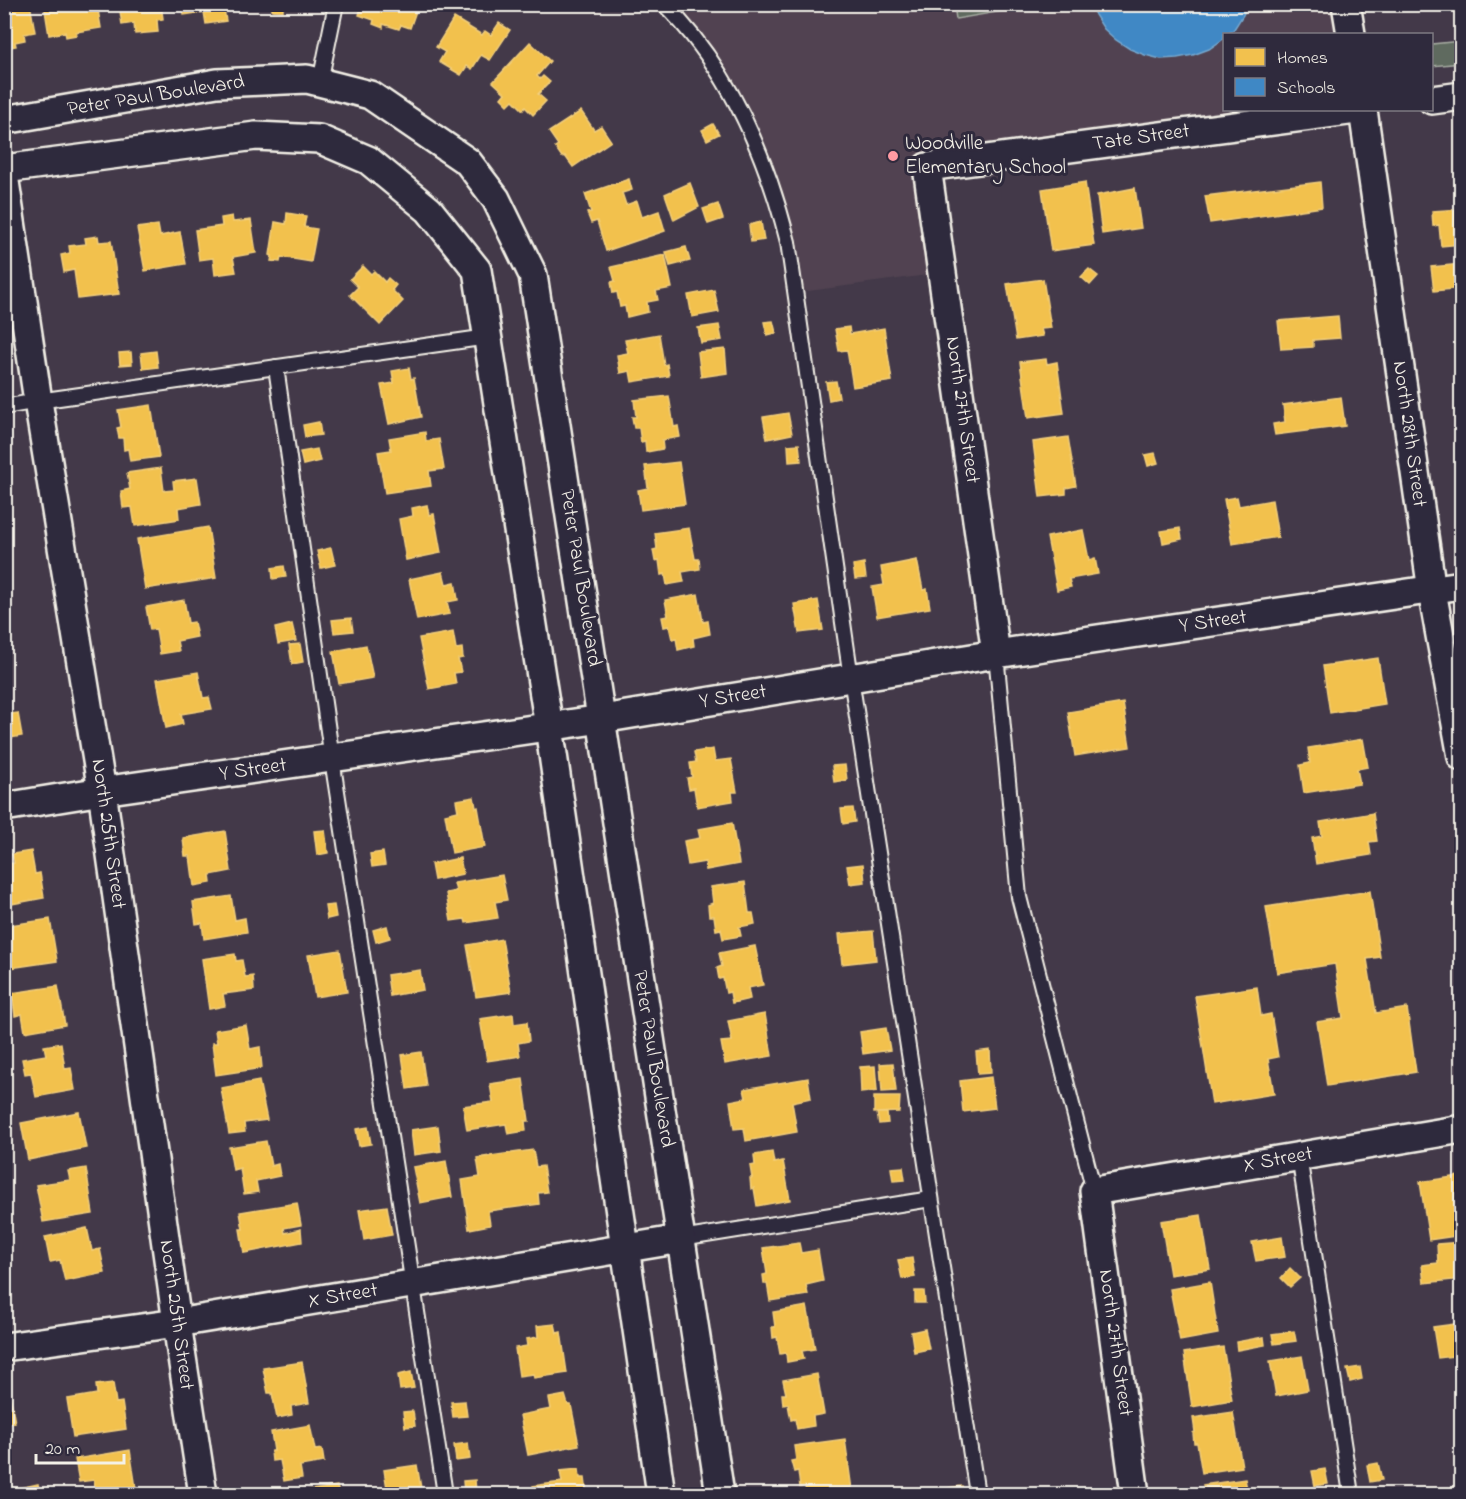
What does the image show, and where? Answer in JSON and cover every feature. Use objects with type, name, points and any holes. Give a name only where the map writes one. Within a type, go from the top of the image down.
[{"type":"street","points":[[1346,4],[1351,33]]},
{"type":"street","name":"Peter Paul Boulevard","points":[[4,120],[217,83],[307,79],[370,95],[468,162],[496,199],[533,275],[720,1494]]},
{"type":"street","points":[[1433,100],[1461,96]]},
{"type":"street","name":"Tate Street","points":[[927,167],[1348,111]]},
{"type":"street","name":"North 28th Street","points":[[1363,111],[1432,591],[1461,758]]},
{"type":"street","points":[[4,169],[256,136],[319,139],[368,160],[429,210],[477,270],[549,727],[662,1494]]},
{"type":"street","name":"North 27th Street","points":[[927,167],[996,654]]},
{"type":"street","name":"North 25th Street","points":[[4,175],[38,401],[102,791],[203,1494]]},
{"type":"street","name":"Y Street","points":[[4,807],[602,719],[996,654],[1461,585]]},
{"type":"street","name":"X Street","points":[[1094,1191],[1461,1129]]},
{"type":"street","name":"North 27th Street","points":[[1094,1191],[1135,1494]]},
{"type":"street","name":"X Street","points":[[4,1347],[177,1323],[681,1239]]},
{"type":"lane","points":[[320,82],[336,4]]},
{"type":"lane","points":[[664,4],[688,29],[718,71],[735,100],[769,179],[780,209],[788,242],[851,678],[977,1494]]},
{"type":"lane","points":[[4,407],[488,337]]},
{"type":"lane","points":[[276,367],[332,759],[445,1494]]},
{"type":"lane","points":[[996,654],[1019,897],[1094,1191]]},
{"type":"lane","points":[[1299,1156],[1351,1494]]},
{"type":"lane","points":[[681,1239],[931,1198]]},
{"type":"shaded area","name":"Woodville Elementary School","points":[[664,5],[1343,5],[1348,33],[1223,33],[1223,111],[1352,111],[927,170],[942,273],[801,292],[778,206],[725,89]]},
{"type":"green space","points":[[1032,4],[1033,6],[956,19],[954,5]]},
{"type":"green space","points":[[1461,41],[1461,63],[1433,66],[1433,44]]},
{"type":"building: Homes","points":[[4,4],[20,4],[21,6],[30,4],[35,32],[24,34],[25,40],[15,42],[16,46],[4,48]]},
{"type":"building: Homes","points":[[44,4],[87,4],[89,12],[98,10],[101,28],[76,32],[77,35],[66,37],[65,32],[49,35]]},
{"type":"building: Homes","points":[[119,4],[161,4],[163,19],[157,20],[158,32],[135,34],[134,23],[122,25]]},
{"type":"building: Homes","points":[[183,4],[238,4],[238,7],[224,9],[226,21],[206,24],[204,12],[184,15]]},
{"type":"building: Homes","points":[[254,4],[307,4],[307,7],[283,6],[283,11],[272,10],[272,6],[254,6]]},
{"type":"building: Homes","points":[[362,4],[406,4],[405,7],[416,11],[410,28],[401,25],[399,29],[383,24],[383,28],[373,24],[374,20],[359,15]]},
{"type":"building: Homes","points":[[454,18],[482,35],[485,31],[491,35],[499,23],[510,30],[490,60],[481,55],[472,69],[467,66],[461,75],[439,62],[445,52],[436,47]]},
{"type":"building: Homes","points":[[530,42],[550,61],[537,76],[540,79],[543,76],[550,82],[538,94],[546,101],[533,115],[525,107],[523,110],[513,100],[508,105],[501,98],[505,93],[493,82]]},
{"type":"building: Homes","points":[[581,111],[594,130],[601,126],[611,141],[573,167],[555,147],[558,145],[549,132]]},
{"type":"building: Homes","points":[[713,124],[719,134],[707,140],[702,130]]},
{"type":"building: Homes","points":[[629,179],[632,190],[622,193],[626,205],[637,201],[642,217],[659,211],[665,231],[606,251],[597,221],[591,223],[587,213],[591,212],[585,194]]},
{"type":"building: Homes","points":[[1085,182],[1094,245],[1051,251],[1042,189]]},
{"type":"building: Homes","points":[[1320,182],[1322,207],[1210,223],[1205,196]]},
{"type":"building: Homes","points":[[690,183],[699,207],[674,220],[665,194]]},
{"type":"building: Homes","points":[[1135,188],[1141,228],[1102,234],[1097,195]]},
{"type":"building: Homes","points":[[718,204],[723,219],[708,224],[703,209]]},
{"type":"building: Homes","points":[[1462,209],[1462,244],[1441,246],[1439,225],[1433,226],[1432,211]]},
{"type":"building: Homes","points":[[287,213],[306,216],[304,227],[317,229],[311,262],[281,257],[280,262],[271,261],[275,222],[286,224]]},
{"type":"building: Homes","points":[[232,216],[233,222],[251,220],[256,253],[233,257],[236,272],[215,275],[213,258],[199,260],[195,230],[222,226],[221,218]]},
{"type":"building: Homes","points":[[761,222],[764,240],[751,242],[749,225]]},
{"type":"building: Homes","points":[[158,225],[160,236],[180,232],[186,264],[145,271],[137,228]]},
{"type":"building: Homes","points":[[98,236],[99,242],[111,241],[119,294],[78,299],[74,270],[64,272],[61,255],[70,253],[69,246],[86,244],[85,238]]},
{"type":"building: Homes","points":[[686,247],[690,261],[670,266],[666,252]]},
{"type":"building: Homes","points":[[665,255],[672,288],[656,291],[658,300],[647,302],[648,312],[627,317],[625,306],[620,307],[617,292],[613,293],[611,282],[615,281],[611,267]]},
{"type":"building: Homes","points":[[1462,264],[1462,288],[1434,291],[1431,267]]},
{"type":"building: Homes","points":[[363,266],[371,274],[374,271],[385,282],[388,278],[396,285],[392,290],[403,301],[380,325],[350,295],[358,287],[350,279]]},
{"type":"building: Homes","points":[[1089,269],[1098,276],[1090,285],[1081,277]]},
{"type":"building: Homes","points":[[1043,279],[1051,328],[1041,329],[1043,336],[1016,340],[1007,284]]},
{"type":"building: Homes","points":[[714,290],[719,312],[692,317],[688,295]]},
{"type":"building: Homes","points":[[1338,316],[1340,338],[1313,340],[1313,347],[1281,349],[1278,321]]},
{"type":"building: Homes","points":[[773,321],[776,333],[767,335],[764,322]]},
{"type":"building: Homes","points":[[719,325],[722,340],[701,343],[698,328]]},
{"type":"building: Homes","points":[[849,327],[850,334],[884,328],[892,381],[853,387],[847,350],[839,351],[835,329]]},
{"type":"building: Homes","points":[[659,334],[664,365],[667,364],[669,376],[632,382],[630,371],[620,373],[617,355],[628,353],[625,340]]},
{"type":"building: Homes","points":[[725,349],[727,373],[701,377],[698,352]]},
{"type":"building: Homes","points":[[156,351],[158,367],[143,369],[141,353]]},
{"type":"building: Homes","points":[[131,352],[132,364],[120,365],[119,353]]},
{"type":"building: Homes","points":[[1046,359],[1047,364],[1057,362],[1064,413],[1028,418],[1020,362]]},
{"type":"building: Homes","points":[[409,368],[411,379],[414,378],[421,417],[389,424],[381,385],[394,383],[392,371]]},
{"type":"building: Homes","points":[[836,381],[839,398],[829,400],[826,382]]},
{"type":"building: Homes","points":[[669,396],[674,427],[678,426],[680,437],[662,440],[663,449],[646,452],[645,441],[641,442],[639,428],[634,428],[632,417],[636,417],[634,400]]},
{"type":"building: Homes","points":[[1341,397],[1345,426],[1275,435],[1273,424],[1285,422],[1283,405]]},
{"type":"building: Homes","points":[[151,405],[159,457],[130,461],[128,449],[124,450],[123,438],[119,438],[117,428],[121,427],[118,410]]},
{"type":"building: Homes","points":[[788,413],[792,434],[767,439],[763,417]]},
{"type":"building: Homes","points":[[319,422],[321,435],[305,437],[303,425]]},
{"type":"building: Homes","points":[[425,432],[426,441],[439,439],[444,469],[429,471],[431,486],[385,493],[378,452],[391,450],[389,438]]},
{"type":"building: Homes","points":[[1068,437],[1076,486],[1066,488],[1066,494],[1040,497],[1033,442]]},
{"type":"building: Homes","points":[[799,444],[801,461],[789,462],[788,445]]},
{"type":"building: Homes","points":[[317,449],[320,461],[303,465],[300,452]]},
{"type":"building: Homes","points":[[1155,453],[1158,463],[1148,466],[1145,455]]},
{"type":"building: Homes","points":[[679,462],[685,504],[641,510],[638,490],[648,488],[645,466]]},
{"type":"building: Homes","points":[[161,468],[164,491],[174,490],[173,481],[197,478],[201,504],[178,508],[179,519],[135,526],[132,507],[123,508],[121,491],[130,489],[127,473]]},
{"type":"building: Homes","points":[[1237,497],[1239,506],[1272,500],[1278,537],[1232,544],[1224,499]]},
{"type":"building: Homes","points":[[427,505],[429,515],[434,514],[441,553],[406,560],[399,519],[413,516],[412,508]]},
{"type":"building: Homes","points":[[208,527],[216,578],[145,589],[137,539]]},
{"type":"building: Homes","points":[[689,528],[695,559],[699,559],[700,569],[682,572],[684,582],[667,585],[665,574],[661,575],[659,560],[655,561],[653,550],[657,549],[655,533]]},
{"type":"building: Homes","points":[[1180,528],[1182,539],[1163,543],[1161,531]]},
{"type":"building: Homes","points":[[1083,530],[1089,560],[1095,558],[1098,574],[1069,579],[1071,587],[1057,590],[1047,537]]},
{"type":"building: Homes","points":[[331,548],[335,565],[321,568],[317,551]]},
{"type":"building: Homes","points":[[917,560],[923,590],[927,589],[930,608],[877,617],[872,587],[884,585],[881,567]]},
{"type":"building: Homes","points":[[864,563],[866,578],[855,579],[853,565]]},
{"type":"building: Homes","points":[[284,566],[286,577],[273,579],[272,568]]},
{"type":"building: Homes","points":[[443,572],[446,584],[455,582],[458,600],[447,602],[450,614],[417,620],[409,579]]},
{"type":"building: Homes","points":[[698,594],[703,622],[708,621],[710,634],[693,638],[694,646],[678,650],[676,638],[672,639],[669,626],[664,627],[662,617],[668,616],[665,600]]},
{"type":"building: Homes","points":[[184,600],[188,623],[194,622],[197,637],[177,641],[179,651],[160,654],[156,629],[150,630],[146,607]]},
{"type":"building: Homes","points":[[818,600],[823,630],[799,633],[794,604]]},
{"type":"building: Homes","points":[[351,618],[353,631],[334,633],[332,620]]},
{"type":"building: Homes","points":[[292,624],[296,641],[278,644],[275,628]]},
{"type":"building: Homes","points":[[453,632],[456,649],[462,648],[463,658],[458,659],[461,672],[454,673],[456,684],[429,689],[419,638]]},
{"type":"building: Homes","points":[[300,644],[303,662],[292,664],[289,645]]},
{"type":"building: Homes","points":[[366,645],[373,678],[339,684],[333,651]]},
{"type":"building: Homes","points":[[1378,658],[1385,704],[1330,713],[1323,666]]},
{"type":"building: Homes","points":[[198,672],[203,698],[209,697],[212,709],[181,714],[183,724],[166,728],[157,679]]},
{"type":"building: Homes","points":[[4,690],[10,714],[18,713],[22,736],[4,739]]},
{"type":"building: Homes","points":[[1123,703],[1130,747],[1075,756],[1068,712]]},
{"type":"building: Homes","points":[[1363,739],[1368,767],[1357,769],[1360,784],[1304,793],[1300,765],[1310,763],[1308,748]]},
{"type":"building: Homes","points":[[713,749],[715,761],[731,759],[737,792],[732,792],[733,801],[697,807],[694,788],[689,789],[687,778],[692,777],[690,763],[696,762],[694,752]]},
{"type":"building: Homes","points":[[845,765],[847,780],[834,782],[832,766]]},
{"type":"building: Homes","points":[[474,797],[485,847],[452,853],[445,814],[458,811],[456,800]]},
{"type":"building: Homes","points":[[853,808],[855,822],[843,824],[841,809]]},
{"type":"building: Homes","points":[[1373,813],[1377,841],[1369,842],[1371,855],[1316,864],[1312,838],[1322,836],[1320,822]]},
{"type":"building: Homes","points":[[732,823],[739,864],[706,870],[705,862],[688,865],[684,841],[700,838],[698,829]]},
{"type":"building: Homes","points":[[325,830],[328,853],[317,855],[314,831]]},
{"type":"building: Homes","points":[[225,831],[231,871],[210,875],[211,883],[194,886],[190,856],[185,856],[183,838]]},
{"type":"building: Homes","points":[[31,851],[35,874],[40,873],[44,898],[6,905],[4,864],[14,863],[12,854]]},
{"type":"building: Homes","points":[[383,852],[385,865],[372,867],[370,854]]},
{"type":"building: Homes","points":[[460,858],[463,874],[434,880],[431,864]]},
{"type":"building: Homes","points":[[863,864],[865,882],[850,884],[847,866]]},
{"type":"building: Homes","points":[[502,875],[507,900],[495,902],[498,918],[466,923],[465,919],[451,921],[446,893],[456,891],[454,883]]},
{"type":"building: Homes","points":[[745,882],[749,913],[753,913],[755,924],[739,927],[741,936],[723,939],[721,929],[716,930],[714,916],[709,916],[708,905],[713,903],[711,887]]},
{"type":"building: Homes","points":[[1370,891],[1380,957],[1367,959],[1376,1013],[1407,1008],[1416,1072],[1327,1086],[1317,1022],[1343,1018],[1335,964],[1277,973],[1266,907]]},
{"type":"building: Homes","points":[[231,896],[235,920],[245,918],[247,932],[204,939],[202,923],[196,924],[193,902]]},
{"type":"building: Homes","points":[[334,905],[336,917],[327,919],[325,906]]},
{"type":"building: Homes","points":[[50,919],[57,961],[4,969],[4,926]]},
{"type":"building: Homes","points":[[387,926],[390,938],[376,942],[373,930]]},
{"type":"building: Homes","points":[[873,931],[876,960],[842,964],[839,934]]},
{"type":"building: Homes","points":[[502,939],[511,992],[476,997],[467,945]]},
{"type":"building: Homes","points":[[755,946],[763,985],[748,988],[750,999],[732,1003],[730,992],[726,993],[723,978],[719,979],[717,968],[722,966],[719,953]]},
{"type":"building: Homes","points":[[340,950],[347,992],[315,997],[308,955]]},
{"type":"building: Homes","points":[[235,954],[236,961],[242,960],[245,977],[253,976],[254,990],[223,994],[225,1006],[209,1009],[202,959]]},
{"type":"building: Homes","points":[[420,970],[423,990],[390,996],[387,975]]},
{"type":"building: Homes","points":[[58,986],[65,1025],[25,1032],[22,1014],[15,1016],[12,993]]},
{"type":"building: Homes","points":[[1257,987],[1261,1016],[1271,1014],[1278,1057],[1268,1059],[1274,1094],[1212,1104],[1195,996]]},
{"type":"building: Homes","points":[[513,1014],[514,1024],[527,1022],[529,1041],[518,1043],[520,1056],[487,1061],[480,1019]]},
{"type":"building: Homes","points":[[765,1014],[772,1056],[725,1064],[721,1042],[732,1041],[728,1021]]},
{"type":"building: Homes","points":[[246,1025],[250,1049],[260,1047],[262,1068],[216,1075],[212,1043],[217,1043],[215,1030]]},
{"type":"building: Homes","points":[[886,1028],[890,1050],[863,1054],[860,1032]]},
{"type":"building: Homes","points":[[61,1043],[65,1069],[71,1068],[75,1090],[36,1097],[31,1073],[25,1074],[22,1059],[46,1055],[44,1046]]},
{"type":"building: Homes","points":[[990,1050],[991,1073],[978,1074],[976,1052]]},
{"type":"building: Homes","points":[[421,1052],[426,1086],[407,1089],[402,1055]]},
{"type":"building: Homes","points":[[893,1063],[896,1091],[882,1092],[880,1064]]},
{"type":"building: Homes","points":[[875,1066],[877,1091],[861,1093],[860,1067]]},
{"type":"building: Homes","points":[[991,1077],[995,1108],[963,1112],[960,1081]]},
{"type":"building: Homes","points":[[808,1078],[811,1098],[792,1102],[797,1132],[746,1141],[744,1128],[734,1129],[730,1101],[746,1098],[744,1089]]},
{"type":"building: Homes","points":[[523,1079],[529,1121],[525,1121],[526,1131],[508,1134],[506,1124],[467,1130],[463,1106],[493,1102],[490,1084]]},
{"type":"building: Homes","points":[[259,1081],[267,1120],[244,1123],[245,1132],[229,1134],[221,1088]]},
{"type":"building: Homes","points":[[874,1097],[900,1097],[899,1112],[874,1113]]},
{"type":"building: Homes","points":[[79,1112],[86,1148],[28,1160],[21,1123]]},
{"type":"building: Homes","points":[[877,1113],[887,1113],[888,1123],[879,1124]]},
{"type":"building: Homes","points":[[438,1126],[441,1151],[414,1155],[411,1130]]},
{"type":"building: Homes","points":[[368,1127],[371,1144],[359,1146],[356,1129]]},
{"type":"building: Homes","points":[[266,1141],[271,1166],[278,1164],[280,1176],[256,1181],[258,1192],[244,1194],[240,1168],[233,1170],[229,1147]]},
{"type":"building: Homes","points":[[533,1150],[536,1167],[543,1166],[547,1192],[538,1193],[539,1204],[488,1211],[490,1225],[469,1229],[462,1180],[480,1177],[477,1158]]},
{"type":"building: Homes","points":[[772,1152],[774,1163],[783,1161],[790,1200],[757,1206],[754,1188],[751,1189],[750,1166],[755,1165],[754,1155]]},
{"type":"building: Homes","points":[[446,1161],[452,1197],[420,1203],[413,1167]]},
{"type":"building: Homes","points":[[903,1167],[905,1180],[893,1181],[891,1168]]},
{"type":"building: Homes","points":[[86,1168],[93,1214],[43,1222],[36,1185],[70,1180],[68,1171]]},
{"type":"building: Homes","points":[[1459,1176],[1462,1190],[1462,1235],[1429,1240],[1420,1182]]},
{"type":"building: Homes","points":[[297,1203],[301,1225],[284,1228],[285,1233],[301,1229],[302,1242],[244,1253],[240,1212]]},
{"type":"building: Homes","points":[[387,1206],[392,1235],[364,1240],[359,1210]]},
{"type":"building: Homes","points":[[1201,1215],[1210,1269],[1170,1275],[1161,1221]]},
{"type":"building: Homes","points":[[87,1228],[92,1251],[100,1249],[105,1273],[65,1281],[60,1260],[50,1262],[45,1237]]},
{"type":"building: Homes","points":[[1282,1237],[1285,1257],[1256,1261],[1252,1242]]},
{"type":"building: Homes","points":[[1462,1242],[1462,1279],[1424,1283],[1422,1265],[1438,1263],[1437,1244]]},
{"type":"building: Homes","points":[[799,1243],[801,1253],[818,1250],[823,1281],[806,1285],[808,1295],[770,1301],[767,1283],[764,1283],[763,1275],[767,1274],[763,1248]]},
{"type":"building: Homes","points":[[912,1258],[915,1277],[902,1279],[898,1260]]},
{"type":"building: Homes","points":[[1290,1268],[1300,1278],[1290,1287],[1281,1278]]},
{"type":"building: Homes","points":[[1210,1282],[1218,1334],[1180,1341],[1170,1289]]},
{"type":"building: Homes","points":[[915,1291],[924,1291],[925,1303],[915,1303]]},
{"type":"building: Homes","points":[[807,1306],[815,1349],[802,1351],[804,1359],[787,1362],[786,1353],[780,1354],[777,1337],[773,1338],[772,1327],[775,1327],[773,1312]]},
{"type":"building: Homes","points":[[1462,1323],[1462,1355],[1438,1358],[1433,1327]]},
{"type":"building: Homes","points":[[555,1324],[557,1333],[561,1332],[567,1373],[534,1378],[533,1374],[519,1376],[515,1348],[527,1346],[526,1339],[538,1337],[537,1326]]},
{"type":"building: Homes","points":[[925,1329],[929,1349],[914,1352],[911,1332]]},
{"type":"building: Homes","points":[[1294,1331],[1296,1341],[1274,1344],[1272,1334]]},
{"type":"building: Homes","points":[[1264,1337],[1265,1345],[1237,1350],[1236,1342]]},
{"type":"building: Homes","points":[[1223,1347],[1232,1400],[1192,1407],[1184,1353]]},
{"type":"building: Homes","points":[[1302,1356],[1308,1390],[1276,1396],[1270,1361]]},
{"type":"building: Homes","points":[[302,1362],[309,1403],[291,1406],[292,1415],[277,1418],[272,1393],[268,1393],[263,1368]]},
{"type":"building: Homes","points":[[1360,1367],[1362,1379],[1350,1382],[1347,1369]]},
{"type":"building: Homes","points":[[411,1372],[414,1388],[400,1390],[398,1375]]},
{"type":"building: Homes","points":[[817,1374],[824,1414],[813,1416],[814,1426],[797,1429],[795,1419],[791,1420],[788,1404],[783,1405],[782,1394],[786,1394],[783,1380]]},
{"type":"building: Homes","points":[[113,1383],[116,1403],[122,1402],[126,1429],[73,1437],[67,1399],[97,1394],[96,1385]]},
{"type":"building: Homes","points":[[10,1395],[15,1423],[4,1424],[4,1396]]},
{"type":"building: Homes","points":[[565,1395],[568,1405],[571,1405],[579,1445],[528,1455],[520,1415],[551,1409],[549,1398]]},
{"type":"building: Homes","points":[[465,1401],[467,1416],[453,1417],[451,1402]]},
{"type":"building: Homes","points":[[413,1411],[415,1426],[405,1427],[403,1412]]},
{"type":"building: Homes","points":[[1233,1412],[1242,1467],[1202,1473],[1197,1443],[1194,1443],[1193,1418]]},
{"type":"building: Homes","points":[[310,1425],[315,1450],[322,1449],[324,1462],[300,1466],[302,1478],[284,1481],[280,1460],[272,1461],[271,1451],[274,1451],[271,1432]]},
{"type":"building: Homes","points":[[845,1439],[852,1490],[806,1494],[805,1486],[800,1487],[798,1471],[794,1472],[791,1461],[796,1460],[794,1446]]},
{"type":"building: Homes","points":[[468,1443],[470,1459],[456,1461],[454,1445]]},
{"type":"building: Homes","points":[[130,1450],[136,1488],[96,1494],[94,1480],[79,1482],[75,1459]]},
{"type":"building: Homes","points":[[1378,1463],[1382,1480],[1370,1482],[1367,1465]]},
{"type":"building: Homes","points":[[417,1465],[422,1494],[388,1494],[384,1470]]},
{"type":"building: Homes","points":[[579,1469],[580,1478],[585,1478],[587,1494],[534,1494],[533,1486],[562,1482],[560,1471]]},
{"type":"building: Homes","points":[[1325,1469],[1328,1484],[1315,1486],[1312,1471]]},
{"type":"building: Homes","points":[[1245,1479],[1248,1494],[1205,1494],[1203,1485]]},
{"type":"building: Homes","points":[[475,1480],[476,1492],[464,1493],[463,1481]]},
{"type":"building: Homes","points":[[38,1484],[40,1494],[12,1494],[11,1490]]},
{"type":"building: Homes","points":[[337,1486],[339,1494],[285,1494]]},
{"type":"building: Homes","points":[[962,1486],[964,1494],[950,1494],[949,1488]]},
{"type":"building: Schools","points":[[1090,4],[1248,4],[1234,29],[1229,33],[1223,33],[1223,39],[1209,49],[1177,58],[1161,59],[1130,49],[1104,29]]},
{"type":"place","name":"Woodville Elementary School","points":[[893,156]]}]
